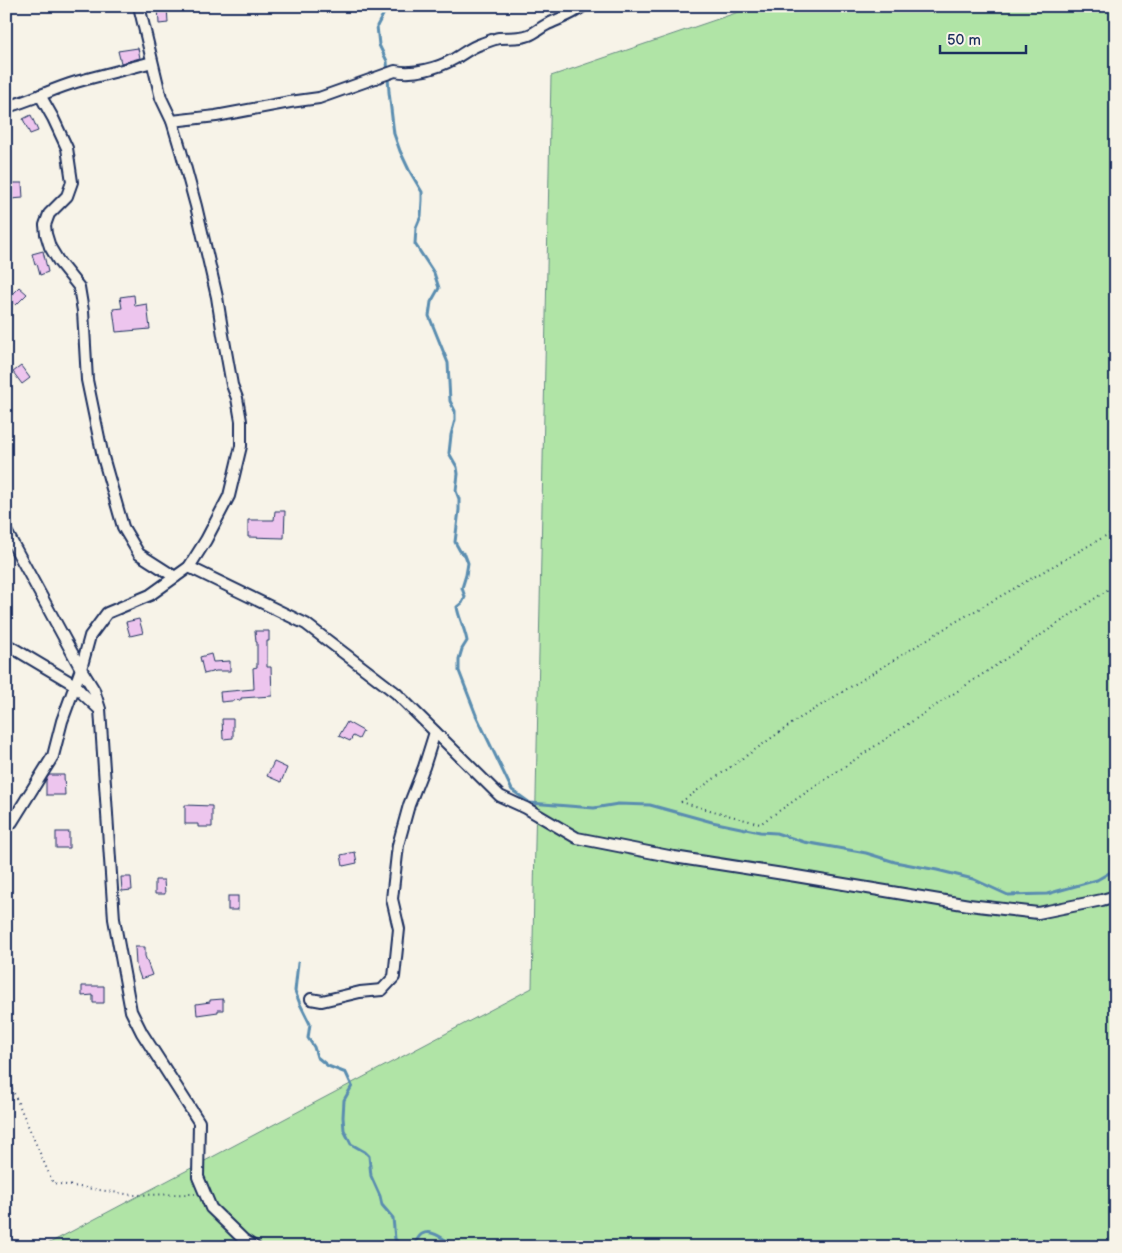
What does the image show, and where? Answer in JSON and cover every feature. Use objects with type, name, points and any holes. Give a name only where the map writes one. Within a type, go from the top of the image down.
[{"type":"street","points":[[6,828],[12,822],[53,756],[62,721],[76,685],[90,636],[107,613],[150,595],[189,567],[206,540],[229,496],[241,446],[241,421],[237,398],[232,385],[217,297],[196,206],[172,121],[162,98],[139,6]]},
{"type":"street","points":[[172,121],[216,116],[264,106],[319,98],[395,71],[417,71],[436,67],[478,45],[498,38],[531,35],[557,19],[575,13],[582,6]]},
{"type":"street","points":[[6,107],[76,82],[152,62]]},
{"type":"street","points":[[40,94],[67,148],[72,182],[67,196],[49,214],[45,225],[46,234],[50,247],[59,262],[79,287],[83,312],[87,380],[103,458],[123,527],[140,554],[175,577]]},
{"type":"street","points":[[6,531],[94,690],[100,709],[114,919],[131,1010],[142,1033],[199,1122],[198,1178],[211,1208],[244,1240],[256,1247]]},
{"type":"street","points":[[189,567],[306,624],[396,693],[500,796],[526,808],[577,838],[674,857],[969,905],[1038,913],[1116,896]]},
{"type":"street","points":[[6,644],[76,685],[100,709]]},
{"type":"street","points":[[311,999],[322,1001],[360,992],[382,990],[394,977],[399,929],[392,899],[398,845],[409,805],[435,732]]},
{"type":"path","points":[[1116,530],[952,624],[797,720],[680,802],[760,824],[1116,584]]},
{"type":"path","points":[[6,1075],[53,1183],[132,1195],[205,1194]]},
{"type":"green space","points":[[756,6],[1116,6],[1116,1247],[42,1247],[532,988],[551,76]]},
{"type":"building","points":[[158,6],[167,6],[168,23],[159,24]]},
{"type":"building","points":[[138,48],[140,58],[121,63],[118,51]]},
{"type":"building","points":[[31,115],[38,131],[30,134],[23,119]]},
{"type":"building","points":[[10,183],[22,183],[23,198],[11,199]]},
{"type":"building","points":[[43,251],[48,272],[40,275],[32,254]]},
{"type":"building","points":[[19,287],[27,294],[16,305],[8,298]]},
{"type":"building","points":[[134,295],[135,306],[147,304],[150,329],[116,332],[113,309],[122,308],[120,297]]},
{"type":"building","points":[[21,366],[30,378],[22,384],[13,372]]},
{"type":"building","points":[[275,511],[285,511],[284,538],[248,537],[248,520],[274,520]]},
{"type":"building","points":[[139,619],[143,633],[130,636],[126,622]]},
{"type":"building","points":[[255,631],[269,631],[267,667],[271,667],[272,696],[241,698],[241,700],[221,702],[220,692],[254,689],[253,668],[257,667]]},
{"type":"building","points":[[211,654],[213,662],[230,661],[230,671],[216,671],[204,674],[200,657]]},
{"type":"building","points":[[222,719],[233,719],[233,738],[223,739]]},
{"type":"building","points":[[347,722],[363,731],[359,739],[353,736],[350,741],[339,736]]},
{"type":"building","points":[[274,762],[287,768],[281,782],[267,776]]},
{"type":"building","points":[[49,775],[64,775],[65,795],[46,795],[46,780]]},
{"type":"building","points":[[185,805],[212,806],[212,827],[198,827],[198,824],[185,824]]},
{"type":"building","points":[[56,832],[69,832],[69,848],[56,848]]},
{"type":"building","points":[[355,852],[357,863],[343,866],[341,855]]},
{"type":"building","points":[[121,877],[131,877],[132,890],[122,891]]},
{"type":"building","points":[[155,880],[164,880],[165,894],[155,894]]},
{"type":"building","points":[[228,896],[238,896],[238,910],[228,910]]},
{"type":"building","points":[[135,947],[145,947],[145,956],[152,975],[141,979],[136,965]]},
{"type":"building","points":[[82,986],[104,986],[104,1003],[93,1003],[93,995],[82,996]]},
{"type":"building","points":[[223,999],[223,1010],[197,1015],[196,1004]]},
{"type":"waterway","points":[[392,6],[384,13],[377,26],[379,45],[387,61],[394,134],[409,170],[422,192],[421,216],[416,228],[415,244],[434,273],[439,288],[431,302],[429,316],[448,363],[450,401],[455,411],[449,453],[457,467],[458,474],[456,491],[459,499],[459,510],[455,542],[460,551],[465,555],[468,563],[462,588],[465,597],[457,607],[467,641],[459,659],[459,671],[476,715],[512,790],[530,803],[594,808],[618,804],[650,805],[712,822],[760,832],[776,833],[804,842],[866,853],[895,862],[973,879],[1008,895],[1047,894],[1097,880],[1116,869]]},
{"type":"waterway","points":[[298,963],[295,991],[310,1024],[308,1038],[314,1047],[317,1057],[328,1066],[346,1073],[352,1086],[344,1100],[344,1130],[351,1144],[369,1156],[371,1176],[382,1205],[393,1218],[395,1239],[402,1247]]},
{"type":"waterway","points":[[412,1247],[421,1235],[426,1233],[435,1234],[456,1247]]}]
